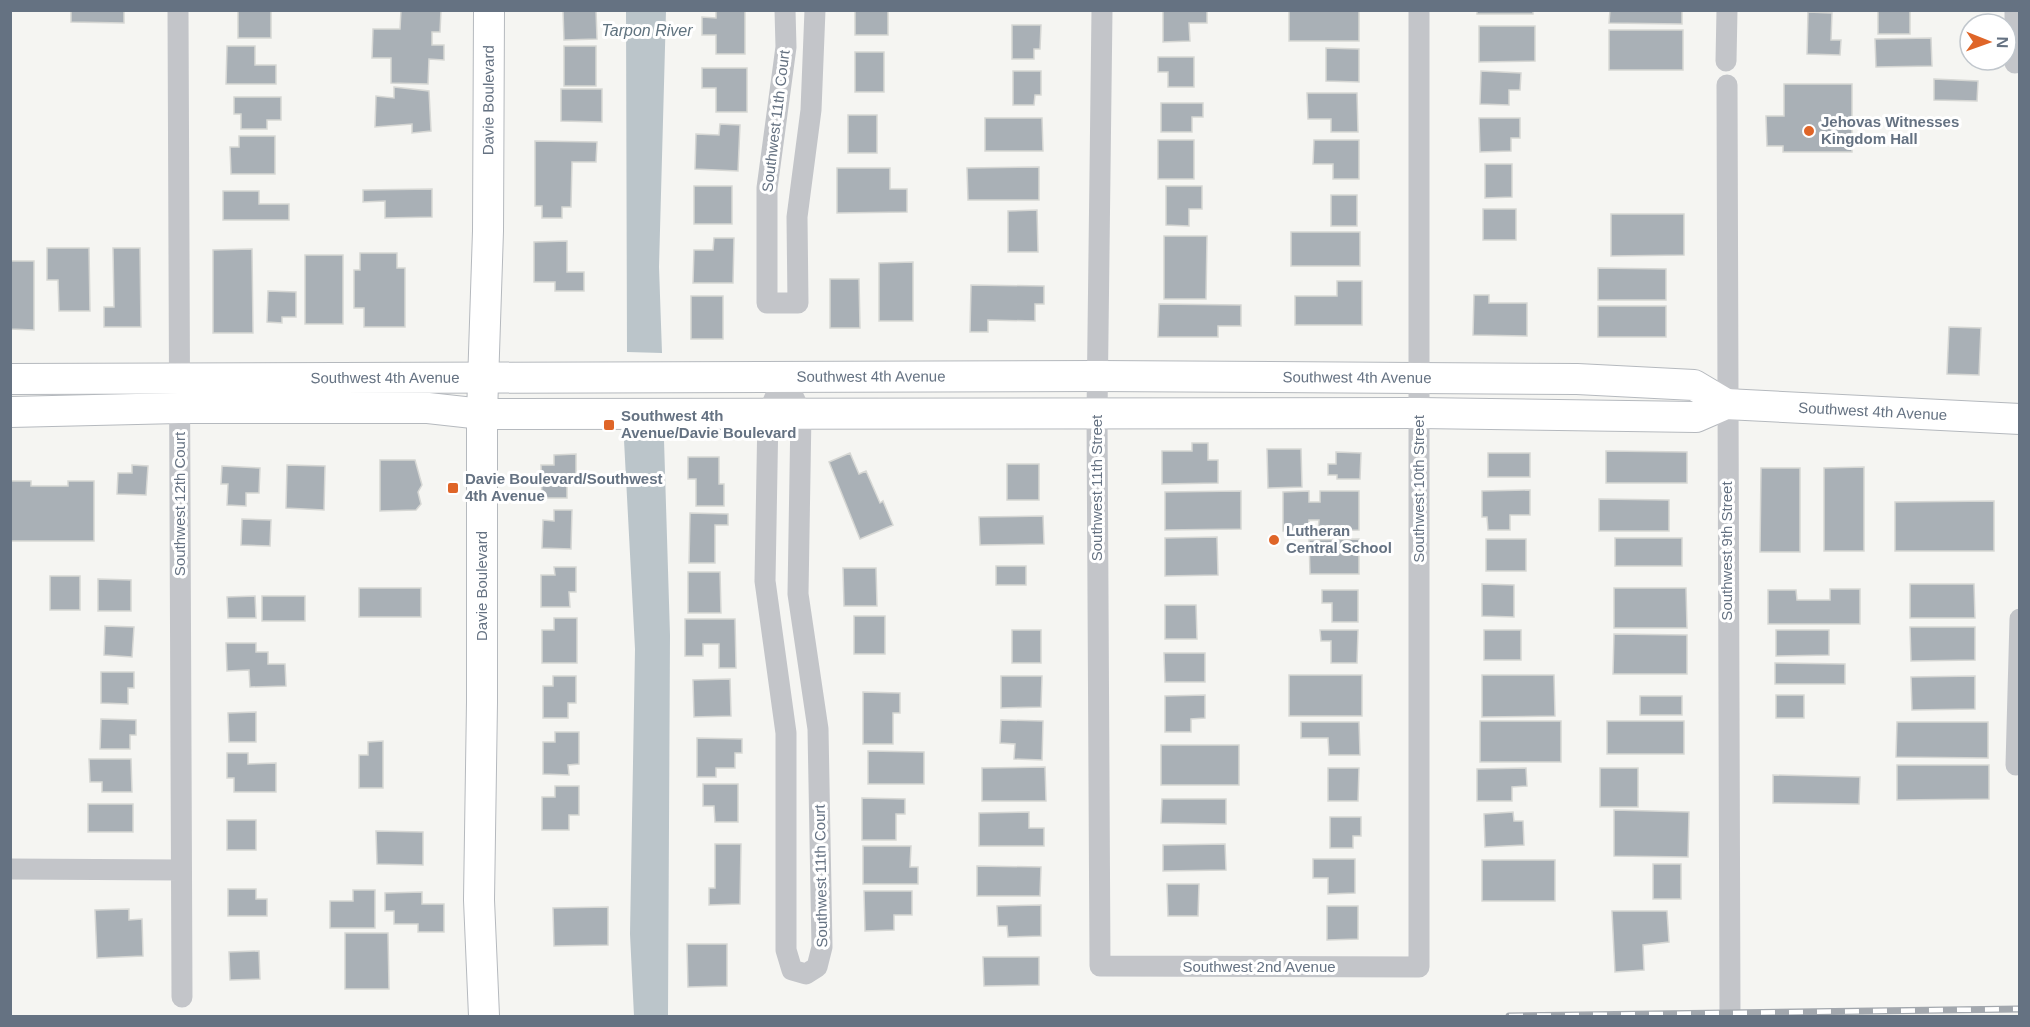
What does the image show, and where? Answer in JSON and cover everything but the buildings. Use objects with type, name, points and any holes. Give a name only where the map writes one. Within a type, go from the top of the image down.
[{"type":"main road","name":"Davie Boulevard","points":[[484,1017],[479,900],[482,414],[488,231],[489,10]]},
{"type":"main road","name":"Southwest 4th Avenue","points":[[10,379],[1098,376],[1604,380],[1694,385],[1726,404]]},
{"type":"main road","name":"Southwest 4th Avenue","points":[[10,412],[179,408],[428,408],[482,414],[1419,413],[1696,417],[1726,404],[2019,419]]},
{"type":"street","name":"Southwest 12th Court","points":[[178,10],[182,997]]},
{"type":"street","name":"Southwest 11th Court","points":[[785,10],[786,47],[767,188],[767,303],[798,303],[797,217],[811,110],[815,10]]},
{"type":"street","name":"Southwest 11th Street","points":[[1100,966],[1097,414],[1102,10]]},
{"type":"street","name":"Southwest 10th Street","points":[[1419,10],[1419,967]]},
{"type":"street","points":[[1726,61],[1727,10]]},
{"type":"street","name":"Southwest 9th Street","points":[[1727,85],[1726,404],[1730,1017]]},
{"type":"street","name":"Southwest 11th Court","points":[[784,377],[801,413],[798,594],[817,717],[822,947],[817,967],[806,974],[792,970],[786,950],[786,733],[765,581],[768,413],[784,377]]},
{"type":"street","points":[[2016,765],[2019,619]]},
{"type":"street","points":[[10,869],[181,870]]},
{"type":"street","name":"Southwest 2nd Avenue","points":[[1100,966],[1419,967]]},
{"type":"water","name":"Tarpon River","points":[[626,11],[666,11],[659,267],[662,353],[627,352]]},
{"type":"water","points":[[624,440],[664,440],[670,635],[668,1016],[634,1016],[630,934],[635,649]]},
{"type":"railway","points":[[1509,1016],[2020,1009]]},
{"type":"place","name":"Jehovas Witnesses Kingdom Hall","points":[[1809,131]]},
{"type":"place","name":"Southwest 4th Avenue/Davie Boulevard","points":[[609,425]]},
{"type":"place","name":"Davie Boulevard/Southwest 4th Avenue","points":[[453,488]]},
{"type":"place","name":"Lutheran Central School","points":[[1274,540]]}]
